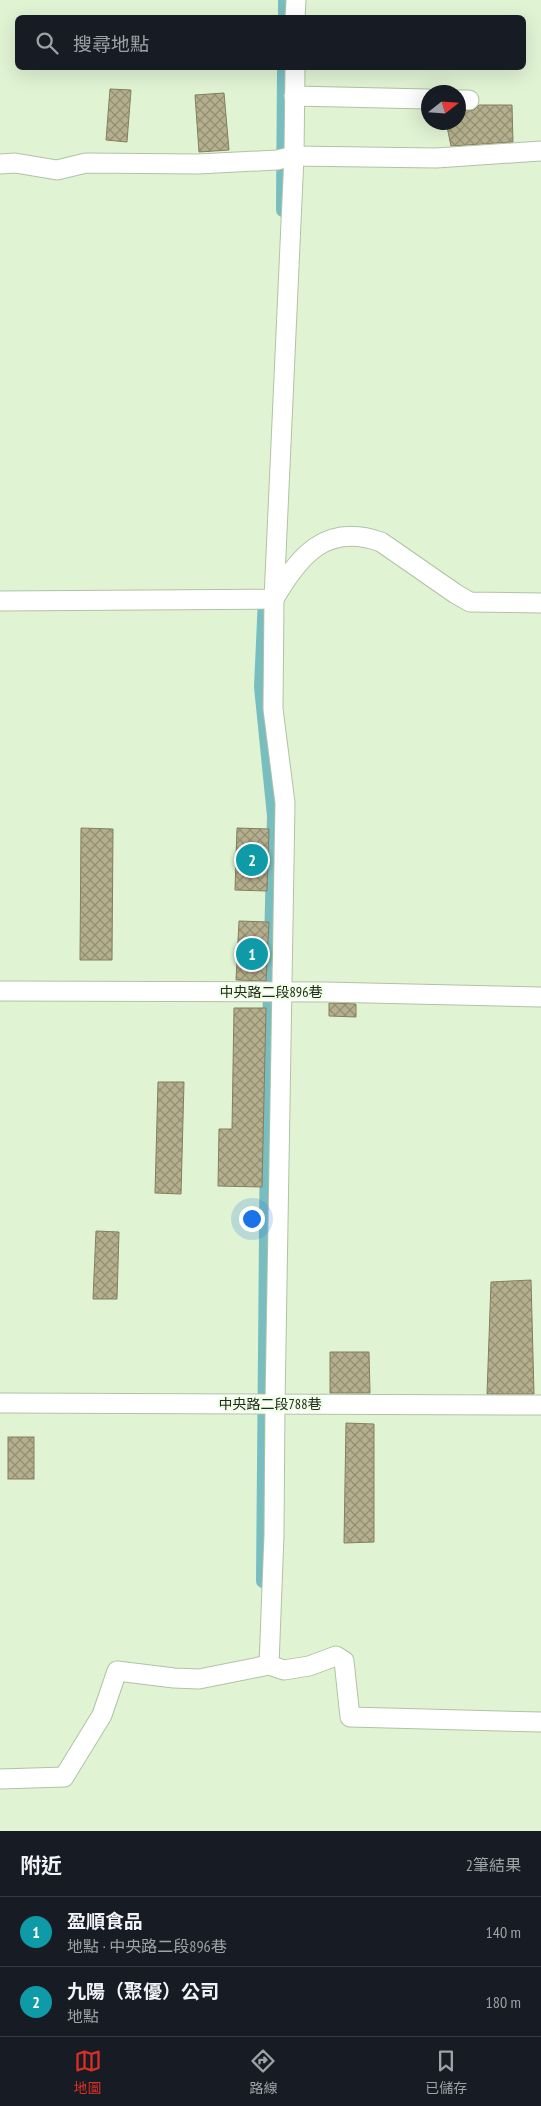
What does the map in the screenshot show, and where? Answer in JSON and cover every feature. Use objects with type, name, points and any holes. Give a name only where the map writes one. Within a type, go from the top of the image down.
[{"type":"street","points":[[295,15],[296,0]]},
{"type":"street","points":[[269,1665],[274,1536],[285,802],[273,709],[274,599],[294,156],[295,70]]},
{"type":"street","points":[[294,96],[421,99]]},
{"type":"street","points":[[0,164],[15,163],[57,170],[86,163],[198,164],[277,160],[294,156],[436,158],[541,151]]},
{"type":"street","points":[[274,599],[300,559],[312,549],[327,541],[347,536],[366,537],[380,542],[470,602],[541,603]]},
{"type":"street","points":[[0,601],[274,599]]},
{"type":"street","name":"中央路二段896巷","points":[[0,991],[282,992],[541,997]]},
{"type":"street","name":"中央路二段788巷","points":[[0,1403],[541,1406]]},
{"type":"street","points":[[0,1779],[64,1777],[102,1715],[117,1671],[199,1679],[269,1665],[284,1670],[309,1666],[336,1656],[344,1661],[350,1717],[541,1722]]},
{"type":"building","points":[[110,89],[131,90],[127,142],[106,140]]},
{"type":"building","points":[[224,93],[229,150],[199,152],[195,95]]},
{"type":"building","points":[[479,105],[512,105],[513,142],[451,146],[448,130],[466,130],[466,110],[474,110]]},
{"type":"building","points":[[81,828],[113,829],[112,960],[80,960]]},
{"type":"building","points":[[237,828],[269,829],[267,891],[235,890]]},
{"type":"building","points":[[239,921],[269,922],[266,981],[236,980]]},
{"type":"building","points":[[329,1003],[356,1004],[356,1017],[329,1016]]},
{"type":"building","points":[[234,1008],[266,1008],[262,1187],[218,1186],[219,1129],[232,1129]]},
{"type":"building","points":[[158,1082],[184,1082],[181,1194],[155,1193]]},
{"type":"building","points":[[96,1231],[119,1232],[117,1299],[93,1299]]},
{"type":"building","points":[[531,1280],[534,1394],[487,1394],[491,1282]]},
{"type":"building","points":[[330,1352],[369,1352],[370,1393],[330,1393]]},
{"type":"building","points":[[346,1423],[374,1424],[374,1542],[344,1543]]},
{"type":"building","points":[[8,1437],[34,1437],[34,1479],[8,1479]]},
{"type":"waterway","points":[[285,0],[285,15]]},
{"type":"waterway","points":[[283,210],[284,70]]},
{"type":"waterway","points":[[263,1581],[267,1121],[274,816],[261,687],[265,598]]},
{"type":"place","name":"九陽（聚優）公司","points":[[252,860]]},
{"type":"place","name":"盈順食品","points":[[252,954]]}]
